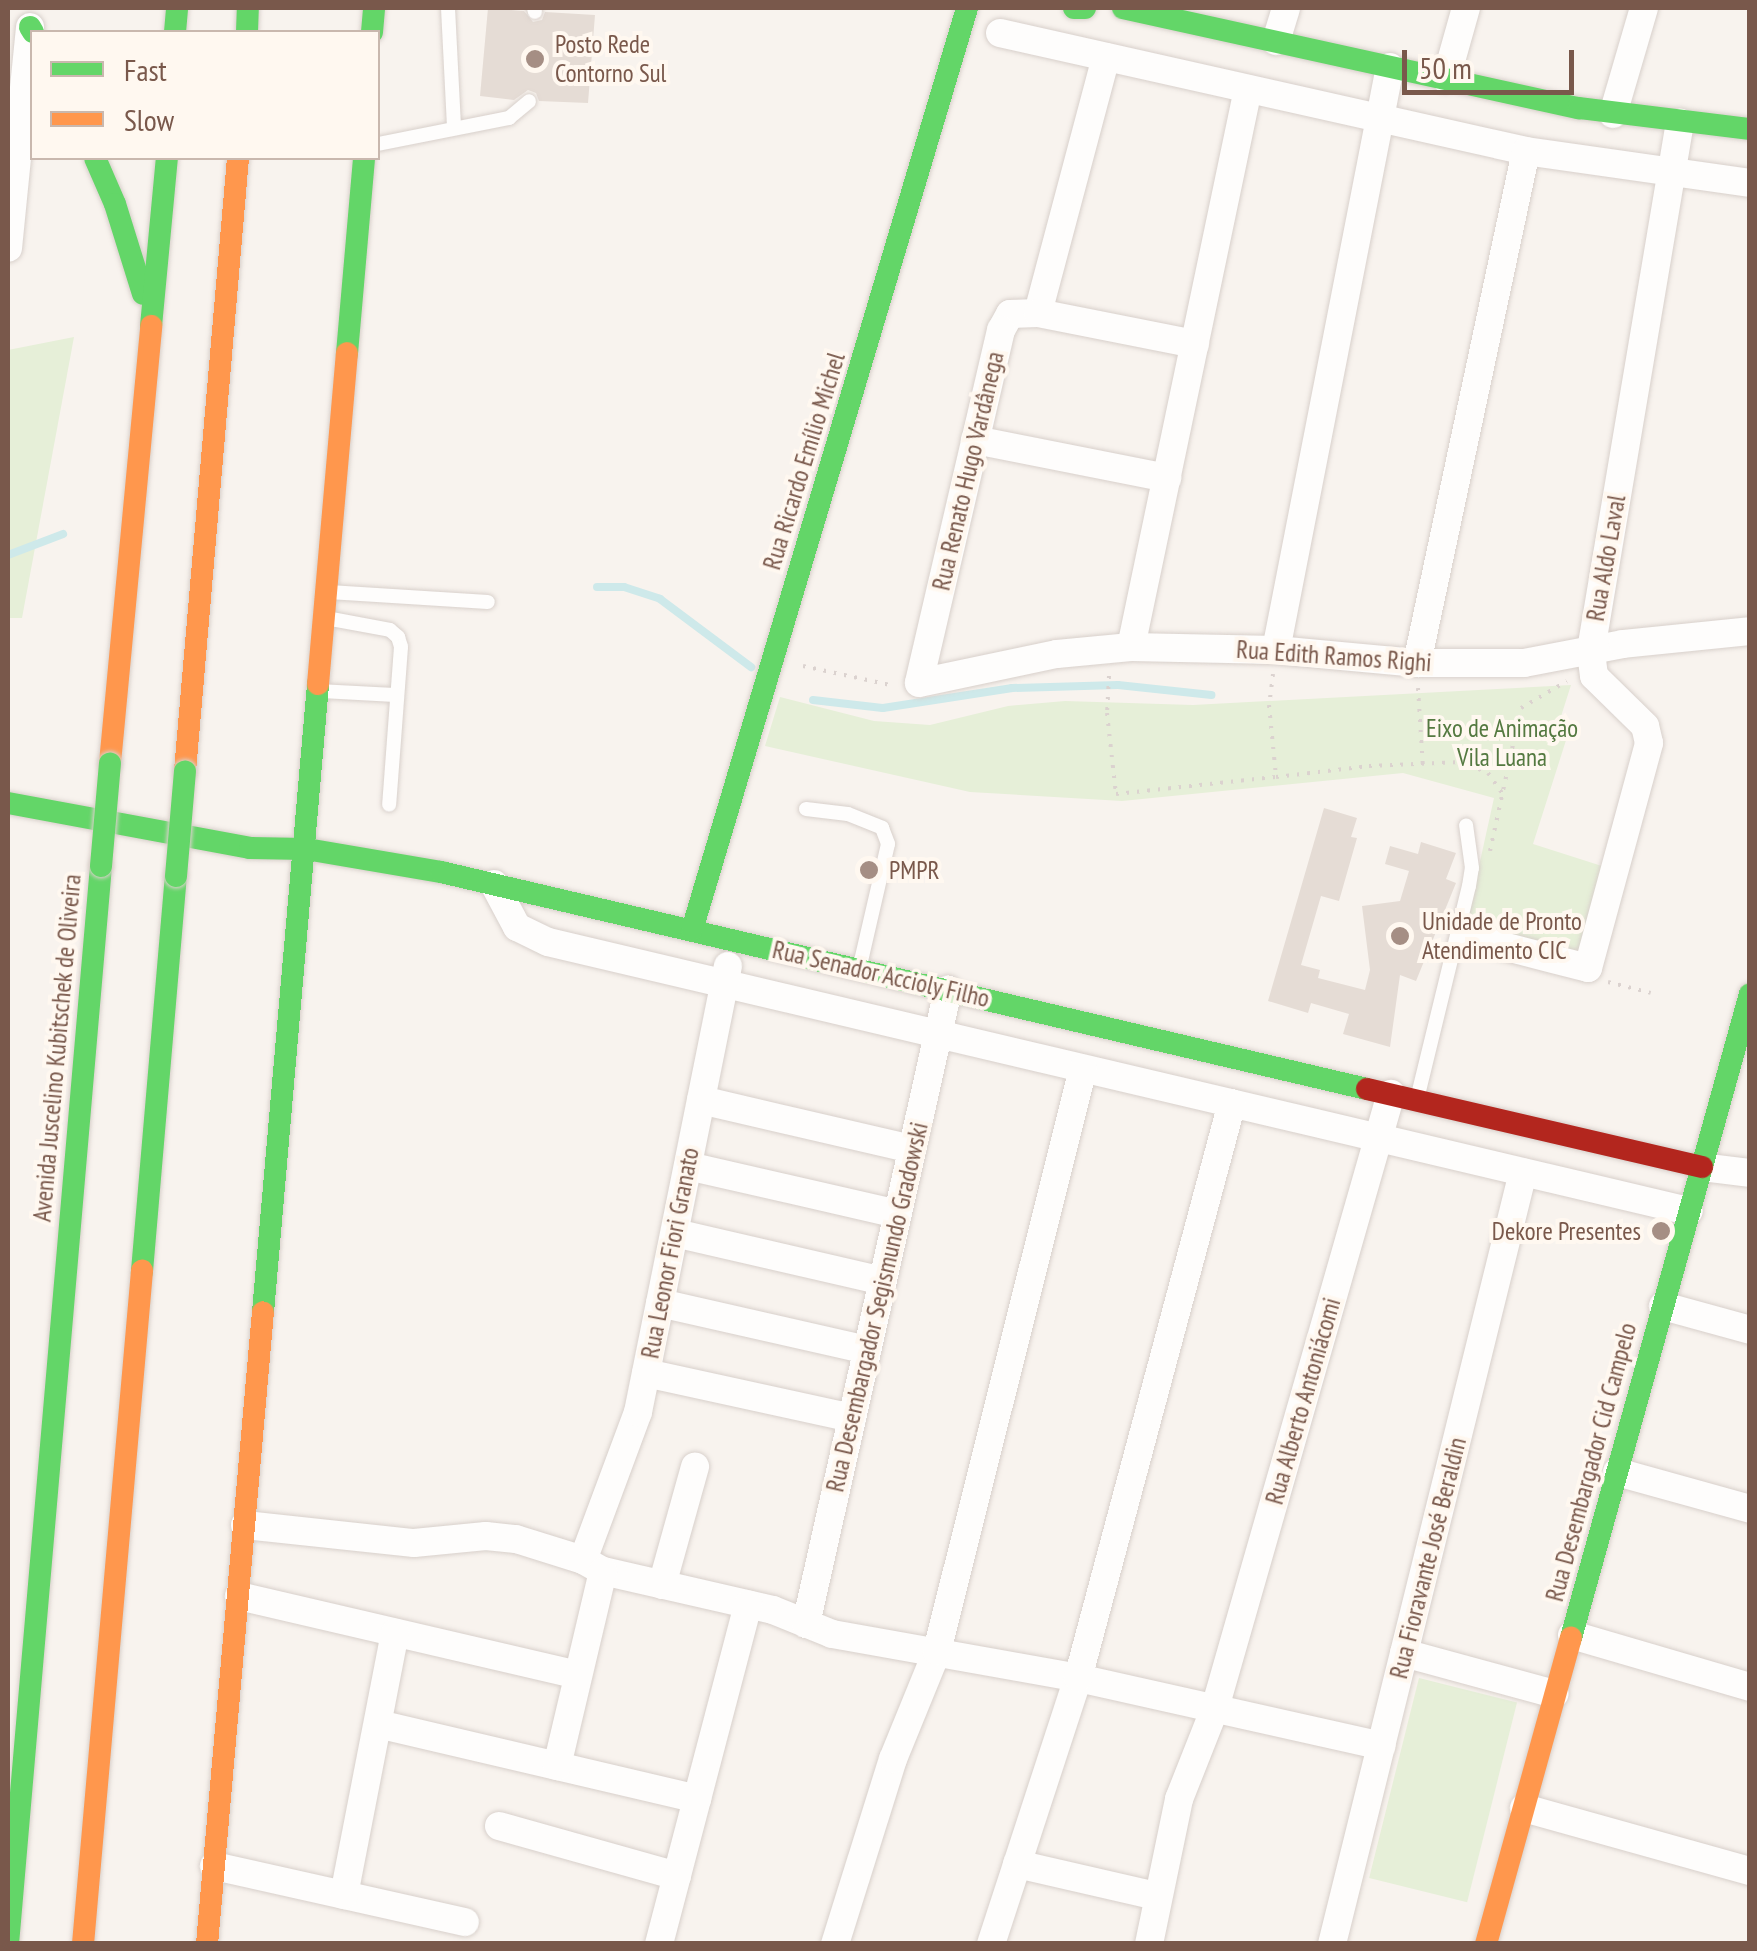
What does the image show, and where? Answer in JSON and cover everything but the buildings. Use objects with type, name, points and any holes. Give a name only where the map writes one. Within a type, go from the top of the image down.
[{"type":"main road","name":"Rua Ricardo Emílio Michel","points":[[692,930],[967,8]]},
{"type":"main road","points":[[1074,8],[1084,8]]},
{"type":"main road","points":[[1123,8],[1613,114],[1750,129]]},
{"type":"main road","points":[[96,160],[128,240],[152,322]]},
{"type":"main road","name":"Avenida Juscelino Kubitschek de Oliveira","points":[[8,1944],[166,160]]},
{"type":"main road","points":[[82,1944],[238,160]]},
{"type":"main road","points":[[207,1944],[364,160]]},
{"type":"main road","name":"Rua Senador Accioly Filho","points":[[8,802],[250,848],[306,849],[494,884],[1702,1167]]},
{"type":"main road","name":"Rua Desembargador Cid Campelo","points":[[1486,1944],[1750,994]]},
{"type":"street","points":[[1276,42],[1286,8]]},
{"type":"street","points":[[1446,79],[1466,8]]},
{"type":"street","points":[[1613,114],[1644,8]]},
{"type":"street","points":[[8,248],[25,23]]},
{"type":"street","points":[[1000,33],[1526,151],[1750,183]]},
{"type":"street","points":[[1106,57],[1038,314],[1194,344]]},
{"type":"street","points":[[1276,650],[1390,67]]},
{"type":"street","points":[[1121,648],[1166,478],[1248,89]]},
{"type":"street","name":"Rua Aldo Laval","points":[[1588,968],[1650,734],[1638,718],[1602,688],[1594,676],[1591,650],[1680,122]]},
{"type":"street","points":[[1417,663],[1526,151]]},
{"type":"street","name":"Rua Renato Hugo Vardânega","points":[[919,683],[1004,322],[1010,314],[1038,314]]},
{"type":"street","points":[[975,440],[1166,478]]},
{"type":"street","name":"Rua Edith Ramos Righi","points":[[919,683],[1057,654],[1121,648],[1276,650],[1417,663],[1524,663],[1591,650],[1750,631]]},
{"type":"street","points":[[494,884],[507,913],[530,936],[1690,1211]]},
{"type":"street","points":[[1468,937],[1588,968]]},
{"type":"street","name":"Rua Leonor Fiori Granato","points":[[557,1766],[578,1676],[593,1566],[633,1432],[733,940]]},
{"type":"street","name":"Rua Desembargador Segismundo Gradowski","points":[[806,1624],[948,990]]},
{"type":"street","points":[[835,1944],[893,1758],[937,1651],[1083,1069]]},
{"type":"street","name":"Rua Alberto Antoniácomi","points":[[1149,1944],[1178,1799],[1215,1708],[1378,1138],[1404,1097]]},
{"type":"street","points":[[701,1100],[912,1149]]},
{"type":"street","points":[[991,1944],[1078,1678],[1232,1103]]},
{"type":"street","points":[[688,1166],[898,1214]]},
{"type":"street","name":"Rua Senador Accioly Filho","points":[[1702,1167],[1750,1173]]},
{"type":"street","name":"Rua Fioravante José Beraldin","points":[[1332,1944],[1523,1172]]},
{"type":"street","points":[[674,1233],[883,1281]]},
{"type":"street","points":[[660,1304],[868,1350]]},
{"type":"street","points":[[1663,1306],[1750,1330]]},
{"type":"street","points":[[646,1372],[852,1418]]},
{"type":"street","points":[[662,1585],[694,1467]]},
{"type":"street","points":[[1617,1472],[1750,1509]]},
{"type":"street","points":[[245,1526],[424,1543],[502,1537],[662,1585],[748,1604],[832,1634],[1078,1678],[1381,1746]]},
{"type":"street","points":[[239,1596],[578,1676]]},
{"type":"street","points":[[659,1944],[748,1604]]},
{"type":"street","points":[[344,1895],[395,1633]]},
{"type":"street","points":[[1572,1635],[1750,1687]]},
{"type":"street","points":[[1404,1653],[1555,1694]]},
{"type":"street","points":[[378,1724],[697,1799]]},
{"type":"street","points":[[1524,1808],[1750,1871]]},
{"type":"street","points":[[500,1826],[676,1876]]},
{"type":"street","points":[[1017,1864],[1158,1896]]},
{"type":"street","points":[[214,1866],[465,1922]]},
{"type":"lane","points":[[448,8],[454,126]]},
{"type":"lane","points":[[380,144],[509,118],[529,101]]},
{"type":"lane","points":[[328,592],[488,602]]},
{"type":"lane","points":[[326,618],[390,630],[398,636],[389,805]]},
{"type":"lane","points":[[320,690],[397,694]]},
{"type":"lane","points":[[806,809],[848,814],[882,828],[888,844],[858,969]]},
{"type":"lane","points":[[1404,1097],[1469,886],[1472,868],[1466,826]]},
{"type":"path","points":[[1121,648],[1107,714],[1116,794],[1369,766],[1423,767],[1510,760]]},
{"type":"path","points":[[1276,650],[1268,705],[1276,777]]},
{"type":"path","points":[[774,658],[876,685],[919,683]]},
{"type":"path","points":[[1417,663],[1423,767]]},
{"type":"path","points":[[1464,764],[1488,774],[1502,794]]},
{"type":"path","points":[[1588,968],[1603,980],[1651,993]]},
{"type":"green space","points":[[74,337],[22,618],[8,618],[8,350]]},
{"type":"green space","name":"Eixo de Animação Vila Luana","points":[[1571,685],[1557,729],[1568,734],[1533,844],[1605,867],[1580,955],[1466,925],[1494,798],[1403,773],[1122,801],[970,792],[765,746],[780,697],[874,721],[930,725],[1008,706],[1065,701],[1193,705]]},
{"type":"green space","points":[[1419,1678],[1517,1702],[1467,1902],[1369,1878]]},
{"type":"waterway","points":[[8,555],[63,534]]},
{"type":"waterway","points":[[597,587],[624,587],[660,599],[751,667]]},
{"type":"waterway","points":[[813,700],[883,708],[1012,688],[1118,685],[1211,695]]},
{"type":"traffic: fast","points":[[175,30],[177,8]]},
{"type":"traffic: fast","points":[[247,30],[248,8]]},
{"type":"traffic: fast","points":[[372,30],[374,8]]},
{"type":"traffic: fast","points":[[692,930],[967,8]]},
{"type":"traffic: fast","points":[[1074,8],[1085,8]]},
{"type":"traffic: fast","points":[[1123,8],[1579,108],[1750,129]]},
{"type":"traffic: fast","points":[[96,160],[115,204],[143,294]]},
{"type":"traffic: fast","points":[[151,326],[167,160]]},
{"type":"traffic: fast","points":[[347,353],[364,160]]},
{"type":"traffic: fast","points":[[263,1312],[318,684]]},
{"type":"traffic: fast","points":[[101,866],[110,763]]},
{"type":"traffic: fast","points":[[176,876],[185,771]]},
{"type":"traffic: fast","points":[[8,803],[250,848],[306,849],[441,872],[1367,1089]]},
{"type":"traffic: fast","points":[[8,1944],[101,866]]},
{"type":"traffic: fast","points":[[142,1271],[176,876]]},
{"type":"traffic: fast","points":[[1571,1638],[1750,994]]},
{"type":"traffic: slow","points":[[185,771],[238,160]]},
{"type":"traffic: slow","points":[[110,763],[151,326]]},
{"type":"traffic: slow","points":[[318,684],[347,353]]},
{"type":"traffic: slow","points":[[83,1944],[142,1271]]},
{"type":"traffic: slow","points":[[207,1944],[263,1312]]},
{"type":"traffic: slow","points":[[1486,1944],[1571,1638]]},
{"type":"traffic: jam","points":[[1367,1089],[1702,1167]]},
{"type":"place","name":"Posto Rede Contorno Sul","points":[[535,59]]},
{"type":"place","name":"PMPR","points":[[869,870]]},
{"type":"place","name":"Unidade de Pronto Atendimento CIC","points":[[1400,936]]},
{"type":"place","name":"Dekore Presentes","points":[[1661,1231]]}]
